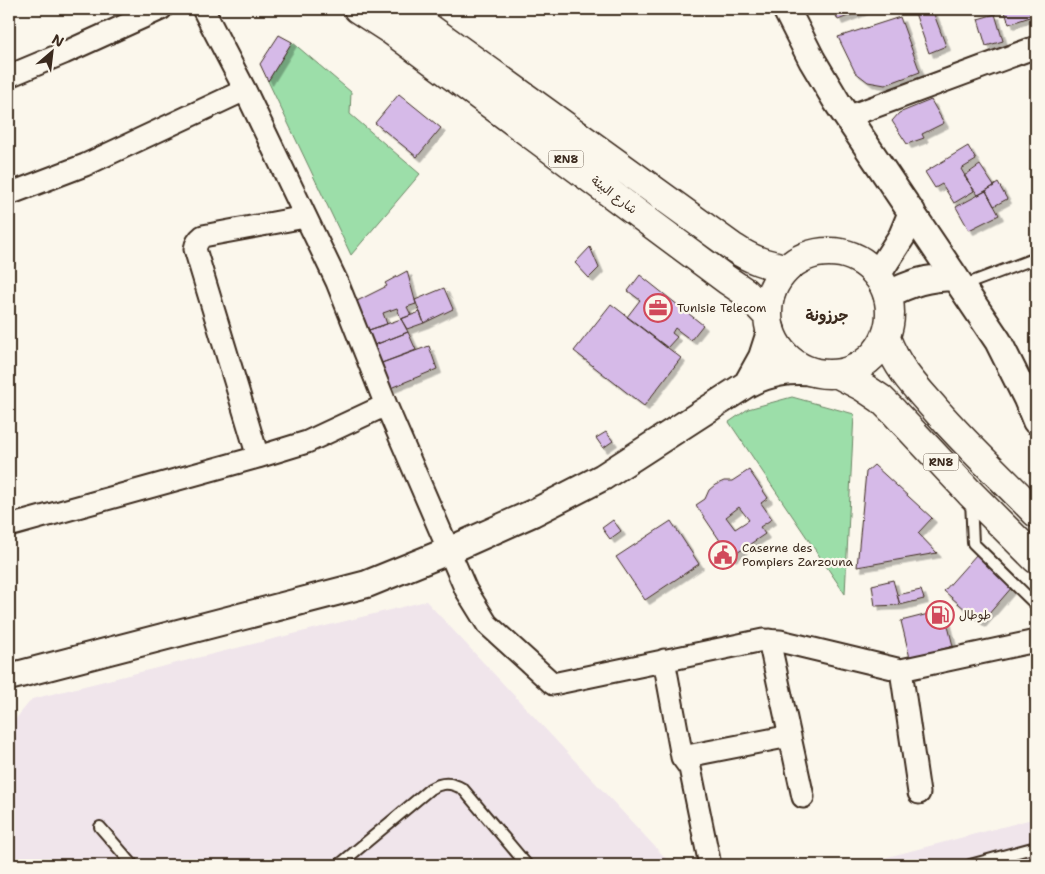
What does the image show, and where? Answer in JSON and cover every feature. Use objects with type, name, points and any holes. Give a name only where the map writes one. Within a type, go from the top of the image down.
[{"type":"main road","name":"شارع البيئة","points":[[358,9],[392,31],[718,274],[745,292],[770,322]]},
{"type":"main road","name":"RN8","points":[[404,9],[750,259],[765,265],[786,268]]},
{"type":"main road","points":[[770,322],[769,303],[774,287],[786,268],[817,254],[840,253],[861,261],[882,285],[890,305],[890,319],[886,338],[874,355],[860,366],[826,373]]},
{"type":"main road","name":"RN8","points":[[770,322],[773,335],[781,349],[791,360],[803,368],[826,373],[863,387],[880,399],[1036,559]]},
{"type":"main road","name":"RN8","points":[[886,338],[893,356],[903,372],[965,443],[1036,513]]},
{"type":"street","points":[[9,76],[161,9]]},
{"type":"street","points":[[203,9],[245,90],[337,282],[386,405],[466,590],[487,624],[553,684],[763,640],[780,641],[901,670],[1036,641]]},
{"type":"street","points":[[786,9],[812,60],[847,117],[998,341],[1036,421]]},
{"type":"street","points":[[847,117],[1036,47]]},
{"type":"street","points":[[9,194],[85,165],[245,90]]},
{"type":"street","points":[[912,212],[882,285],[933,278],[958,282]]},
{"type":"street","points":[[258,457],[195,245],[203,236],[305,217]]},
{"type":"street","points":[[747,384],[762,357],[770,322]]},
{"type":"street","points":[[9,677],[367,584],[448,551],[533,513],[602,477],[762,376],[796,370],[826,373]]},
{"type":"street","points":[[9,526],[307,442],[386,405]]},
{"type":"street","points":[[770,640],[803,797]]},
{"type":"street","points":[[664,660],[682,757],[690,768],[710,865]]},
{"type":"street","points":[[901,670],[919,793]]},
{"type":"street","points":[[682,757],[790,736]]},
{"type":"lane","points":[[958,282],[1036,258]]},
{"type":"lane","points":[[970,493],[972,542],[1033,602],[1036,601]]},
{"type":"lane","points":[[339,865],[430,789],[447,783],[455,784],[463,789],[527,865]]},
{"type":"lane","points":[[100,827],[133,865]]},
{"type":"lane","points":[[970,865],[1036,847]]},
{"type":"shaded area","points":[[426,601],[672,865],[9,865],[9,791],[16,789],[9,756],[9,727],[32,699]]},
{"type":"shaded area","points":[[1036,818],[1036,865],[857,865]]},
{"type":"green space","points":[[292,42],[351,92],[350,114],[420,174],[351,255],[268,81]]},
{"type":"green space","points":[[792,397],[854,414],[845,594],[729,422],[748,409]]},
{"type":"building","points":[[833,9],[866,9],[838,20]]},
{"type":"building","points":[[925,9],[932,9],[946,46],[929,53],[915,13]]},
{"type":"building","points":[[1004,9],[1036,9],[1036,15],[1009,24]]},
{"type":"building","points":[[995,14],[1003,41],[986,46],[978,19]]},
{"type":"building","points":[[900,17],[920,72],[885,85],[868,82],[855,72],[838,37]]},
{"type":"building","points":[[279,35],[292,42],[268,81],[260,64]]},
{"type":"building","points":[[399,94],[441,128],[417,157],[375,123]]},
{"type":"building","points":[[931,100],[944,123],[922,134],[924,138],[907,144],[892,121],[899,113]]},
{"type":"building","points":[[968,146],[976,160],[961,169],[974,191],[954,203],[942,184],[935,188],[925,172]]},
{"type":"building","points":[[980,165],[994,186],[978,195],[964,176]]},
{"type":"building","points":[[998,183],[1007,199],[994,206],[986,191]]},
{"type":"building","points":[[986,191],[999,215],[969,230],[956,207]]},
{"type":"building","points":[[590,247],[599,268],[589,278],[575,263]]},
{"type":"building","points":[[407,271],[416,304],[407,307],[411,315],[401,319],[397,308],[383,313],[387,324],[366,331],[355,302],[387,286],[385,283]]},
{"type":"building","name":"Tunisie Telecom","points":[[640,275],[703,325],[691,340],[675,328],[672,333],[677,337],[667,348],[627,317],[640,300],[628,291]]},
{"type":"building","points":[[444,288],[453,309],[424,323],[415,300]]},
{"type":"building","points":[[611,304],[681,358],[644,406],[574,351]]},
{"type":"building","points":[[420,312],[424,323],[407,329],[401,319]]},
{"type":"building","points":[[401,319],[408,332],[372,346],[366,331]]},
{"type":"building","points":[[408,332],[416,350],[379,364],[372,346]]},
{"type":"building","points":[[429,346],[437,369],[388,389],[379,364]]},
{"type":"building","points":[[606,432],[613,441],[603,448],[596,438]]},
{"type":"building","points":[[874,465],[932,518],[918,533],[937,553],[857,567],[866,472]]},
{"type":"building","points":[[749,470],[768,498],[761,503],[772,519],[760,527],[765,534],[731,557],[696,505],[705,499],[709,490],[715,485],[724,481],[732,481]],"holes":[[[739,507],[749,520],[735,529],[726,517]]]},
{"type":"building","points":[[613,520],[621,531],[610,539],[602,528]]},
{"type":"building","points":[[671,521],[699,564],[645,600],[616,557]]},
{"type":"building","points":[[977,554],[1013,586],[981,623],[944,591]]},
{"type":"building","points":[[893,580],[900,605],[875,606],[872,585]]},
{"type":"building","points":[[921,590],[924,599],[900,605],[897,595]]},
{"type":"building","points":[[944,610],[953,646],[910,658],[901,621]]},
{"type":"building","points":[[1036,695],[1036,725],[1030,698]]},
{"type":"place","name":"Tunisie Telecom","points":[[658,308]]},
{"type":"place","name":"Caserne des Pompiers Zarzouna","points":[[723,555]]},
{"type":"place","name":"طوطال","points":[[940,615]]},
{"type":"district","name":"جرزونة","points":[[827,316]]}]
